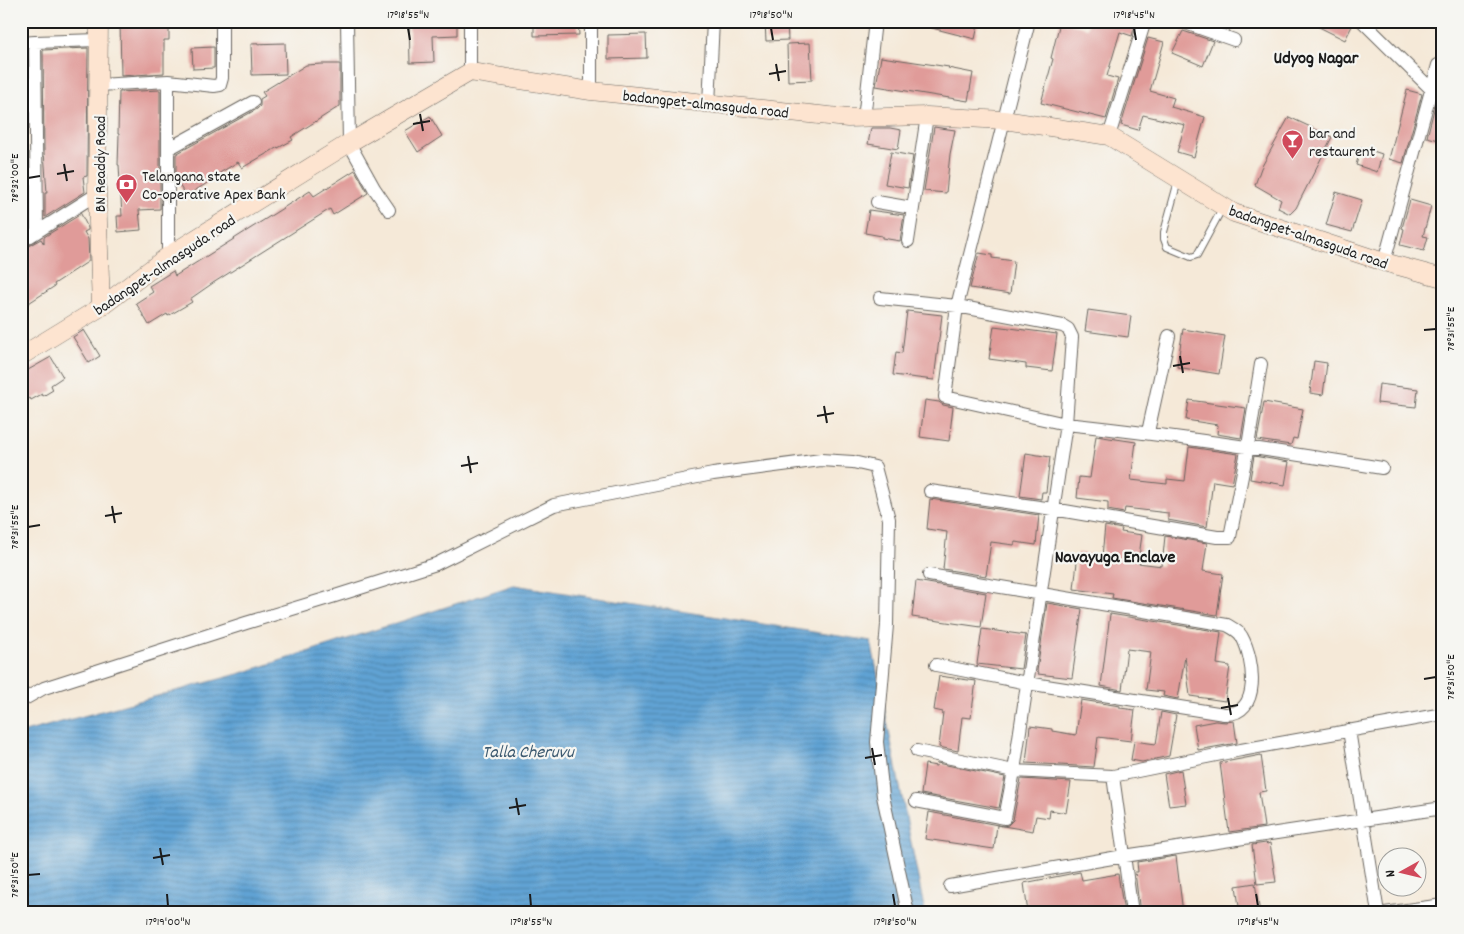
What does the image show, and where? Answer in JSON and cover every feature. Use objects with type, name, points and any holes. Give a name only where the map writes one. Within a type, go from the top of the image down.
[{"type":"street","name":"BN Readdy Road","points":[[99,21],[97,194],[101,308]]},
{"type":"street","points":[[99,85],[168,82],[220,85],[222,78],[222,21]]},
{"type":"street","points":[[347,21],[349,143],[374,188],[389,210]]},
{"type":"street","points":[[470,21],[470,72]]},
{"type":"street","points":[[591,21],[591,91]]},
{"type":"street","points":[[709,104],[713,21]]},
{"type":"street","points":[[864,119],[875,21]]},
{"type":"street","points":[[1029,21],[957,306],[945,397],[1066,424],[1148,432],[1382,468]]},
{"type":"street","points":[[1109,136],[1145,21]]},
{"type":"street","points":[[1180,21],[1234,40]]},
{"type":"street","points":[[1362,21],[1431,89]]},
{"type":"street","points":[[21,43],[99,40]]},
{"type":"street","points":[[35,42],[37,232]]},
{"type":"street","points":[[1384,262],[1438,65],[1443,66]]},
{"type":"street","name":"badangpet-almasguda road","points":[[21,356],[101,308],[168,256],[349,143],[470,72],[591,91],[848,118],[927,116],[1004,120],[1109,136],[1234,212],[1384,262],[1443,278]]},
{"type":"street","points":[[168,82],[168,256]]},
{"type":"street","points":[[168,149],[253,102]]},
{"type":"street","points":[[908,241],[927,116]]},
{"type":"street","points":[[21,242],[97,194]]},
{"type":"street","points":[[876,202],[912,208]]},
{"type":"street","points":[[880,298],[957,306],[1062,326],[1068,329],[1072,337],[1066,424],[1014,771],[1005,818],[916,801]]},
{"type":"street","points":[[1148,432],[1169,336]]},
{"type":"street","points":[[930,491],[1230,538],[1248,446],[1261,364]]},
{"type":"street","points":[[21,701],[44,688],[436,564],[554,505],[714,474],[821,460],[853,462],[875,467],[889,519],[887,625],[877,742],[883,796],[908,913]]},
{"type":"street","points":[[929,575],[1040,592],[1227,625],[1242,635],[1252,665],[1253,682],[1247,701],[1241,709],[1233,714],[1027,683],[936,666]]},
{"type":"street","points":[[917,751],[1014,771],[1113,776],[1240,750],[1443,714]]},
{"type":"street","points":[[1349,730],[1378,913]]},
{"type":"street","points":[[1113,776],[1132,913]]},
{"type":"street","points":[[950,886],[1124,856],[1443,808]]},
{"type":"street","points":[[1385,913],[1443,905]]},
{"type":"lane","points":[[1179,179],[1164,232],[1164,239],[1168,246],[1191,256],[1197,255],[1223,206]]},
{"type":"water","name":"Talla Cheruvu","points":[[514,585],[871,641],[925,913],[21,913],[21,733],[242,673]]},
{"type":"building","points":[[120,21],[169,21],[169,40],[164,40],[164,73],[121,76]]},
{"type":"building","points":[[409,21],[457,21],[457,35],[433,36],[434,62],[410,63]]},
{"type":"building","points":[[534,21],[578,21],[579,35],[534,36]]},
{"type":"building","points":[[765,21],[787,21],[788,40],[766,41]]},
{"type":"building","points":[[924,21],[979,21],[975,39],[924,26]]},
{"type":"building","points":[[1089,21],[1136,21],[1132,36],[1120,32],[1107,76],[1118,79],[1106,119],[1041,103],[1053,59],[1051,58],[1060,22],[1087,28]]},
{"type":"building","points":[[1307,21],[1354,21],[1354,22],[1345,40]]},
{"type":"building","points":[[1183,31],[1213,41],[1203,66],[1172,53]]},
{"type":"building","points":[[646,34],[647,58],[608,59],[608,35]]},
{"type":"building","points":[[1148,38],[1164,42],[1150,91],[1174,98],[1171,107],[1205,117],[1194,157],[1177,152],[1185,125],[1143,115],[1138,130],[1121,125]]},
{"type":"building","points":[[285,43],[286,74],[252,75],[251,44]]},
{"type":"building","points":[[810,43],[812,80],[788,81],[787,44]]},
{"type":"building","points":[[214,47],[214,68],[193,69],[192,48]]},
{"type":"building","points":[[88,48],[87,176],[83,177],[85,192],[45,217],[45,193],[47,193],[44,152],[43,50]]},
{"type":"building","points":[[21,51],[27,51],[27,80],[21,80]]},
{"type":"building","points":[[881,57],[949,67],[973,73],[968,101],[876,86]]},
{"type":"building","points":[[340,64],[340,106],[291,137],[293,140],[242,168],[238,162],[186,196],[176,180],[176,154],[257,109],[260,106],[260,99],[265,96],[262,92],[306,65]]},
{"type":"building","points":[[160,90],[160,209],[139,210],[141,230],[118,232],[117,216],[122,216],[118,165],[119,92]]},
{"type":"building","points":[[1407,90],[1422,94],[1403,163],[1389,159]]},
{"type":"building","points":[[1437,98],[1443,100],[1443,141],[1427,137]]},
{"type":"building","points":[[430,116],[442,136],[418,152],[405,131]]},
{"type":"building","name":"bar and restaurent","points":[[1289,117],[1332,137],[1296,208],[1290,214],[1278,208],[1281,200],[1255,185],[1261,168]]},
{"type":"building","points":[[934,127],[955,130],[950,154],[946,193],[924,191]]},
{"type":"building","points":[[871,128],[901,130],[898,149],[868,144]]},
{"type":"building","points":[[1361,147],[1382,154],[1377,172],[1356,165]]},
{"type":"building","points":[[891,152],[913,156],[908,188],[885,184]]},
{"type":"building","points":[[355,170],[368,193],[333,215],[330,209],[213,283],[190,299],[192,302],[149,325],[136,303],[153,292],[149,286],[173,271],[175,276],[310,191],[314,196]]},
{"type":"building","points":[[1336,192],[1362,200],[1352,232],[1326,225]]},
{"type":"building","points":[[1410,200],[1431,206],[1423,236],[1428,237],[1424,251],[1400,245],[1404,229],[1402,228]]},
{"type":"building","points":[[869,210],[904,215],[900,241],[865,233]]},
{"type":"building","points":[[81,214],[88,228],[84,232],[88,239],[89,261],[21,308],[21,250],[41,239],[44,244],[44,237]]},
{"type":"building","points":[[979,253],[992,255],[992,258],[1014,261],[1010,294],[970,288]]},
{"type":"building","points":[[1088,310],[1131,316],[1128,337],[1085,331]]},
{"type":"building","points":[[907,311],[942,315],[934,380],[893,375],[896,352],[902,353]]},
{"type":"building","points":[[994,326],[1057,334],[1052,371],[1026,368],[1026,364],[989,359]]},
{"type":"building","points":[[1183,329],[1225,336],[1219,374],[1177,367]]},
{"type":"building","points":[[84,330],[100,356],[89,363],[73,337]]},
{"type":"building","points":[[51,357],[63,377],[51,385],[53,390],[43,396],[42,394],[31,400],[30,398],[21,404],[21,374]]},
{"type":"building","points":[[1314,361],[1327,363],[1323,395],[1310,393]]},
{"type":"building","points":[[1379,384],[1418,389],[1416,407],[1377,403]]},
{"type":"building","points":[[925,400],[953,407],[949,441],[920,437]]},
{"type":"building","points":[[1189,400],[1246,408],[1241,438],[1217,434],[1218,425],[1186,420]]},
{"type":"building","points":[[1264,402],[1303,409],[1297,439],[1293,438],[1291,445],[1257,440]]},
{"type":"building","points":[[1096,436],[1136,442],[1131,480],[1167,484],[1167,479],[1185,481],[1189,447],[1238,454],[1232,484],[1213,481],[1207,527],[1168,520],[1168,513],[1125,508],[1124,513],[1108,510],[1108,502],[1077,498],[1079,477],[1090,478]]},
{"type":"building","points":[[1026,453],[1050,457],[1046,492],[1042,492],[1041,499],[1020,496]]},
{"type":"building","points":[[1254,456],[1289,462],[1285,485],[1250,479]]},
{"type":"building","points":[[930,499],[1039,515],[1036,545],[1015,542],[1014,545],[991,542],[986,576],[943,569],[947,532],[927,529]]},
{"type":"building","points":[[1105,526],[1122,529],[1121,532],[1142,535],[1138,563],[1162,566],[1165,536],[1207,543],[1203,571],[1223,574],[1217,615],[1112,598],[1113,594],[1074,589],[1078,553],[1102,556]]},
{"type":"building","points":[[916,581],[986,593],[981,627],[912,617]]},
{"type":"building","points":[[1047,603],[1082,609],[1072,678],[1038,674],[1039,672],[1037,671]]},
{"type":"building","points":[[1110,614],[1221,632],[1217,664],[1230,666],[1225,701],[1190,696],[1185,656],[1178,699],[1163,696],[1164,692],[1146,690],[1151,652],[1127,649],[1122,690],[1101,686]]},
{"type":"building","points":[[982,629],[1026,635],[1021,669],[977,664]]},
{"type":"building","points":[[939,676],[976,681],[971,718],[962,717],[958,751],[939,747],[943,712],[934,710]]},
{"type":"building","points":[[1081,700],[1135,710],[1131,741],[1098,737],[1094,767],[1026,763],[1030,726],[1076,735]]},
{"type":"building","points":[[1161,712],[1176,715],[1169,756],[1142,762],[1131,760],[1134,741],[1156,744]]},
{"type":"building","points":[[1215,721],[1234,721],[1237,743],[1198,750],[1194,725]]},
{"type":"building","points":[[1261,755],[1266,791],[1259,792],[1264,827],[1229,832],[1220,763]]},
{"type":"building","points":[[937,763],[1005,777],[999,808],[921,794],[925,764],[936,766]]},
{"type":"building","points":[[1181,770],[1186,804],[1169,806],[1164,774]]},
{"type":"building","points":[[1021,779],[1071,782],[1066,813],[1050,810],[1049,818],[1036,816],[1033,831],[1003,826],[1008,825],[1013,820]]},
{"type":"building","points":[[929,812],[1003,826],[997,825],[994,849],[925,839]]},
{"type":"building","points":[[1270,843],[1276,882],[1257,884],[1252,845]]},
{"type":"building","points":[[1176,856],[1183,913],[1140,913],[1135,872],[1138,872],[1137,862]]},
{"type":"building","points":[[1080,872],[1082,880],[1118,874],[1124,913],[1028,913],[1024,883]]},
{"type":"building","points":[[1255,883],[1260,913],[1240,913],[1236,886]]},
{"type":"place","name":"bar and restaurent","points":[[1293,160]]},
{"type":"place","name":"Telangana state Co-operative Apex Bank","points":[[126,203]]},
{"type":"district","name":"Udyog Nagar","points":[[1316,57]]},
{"type":"district","name":"Navayuga Enclave","points":[[1115,556]]}]
